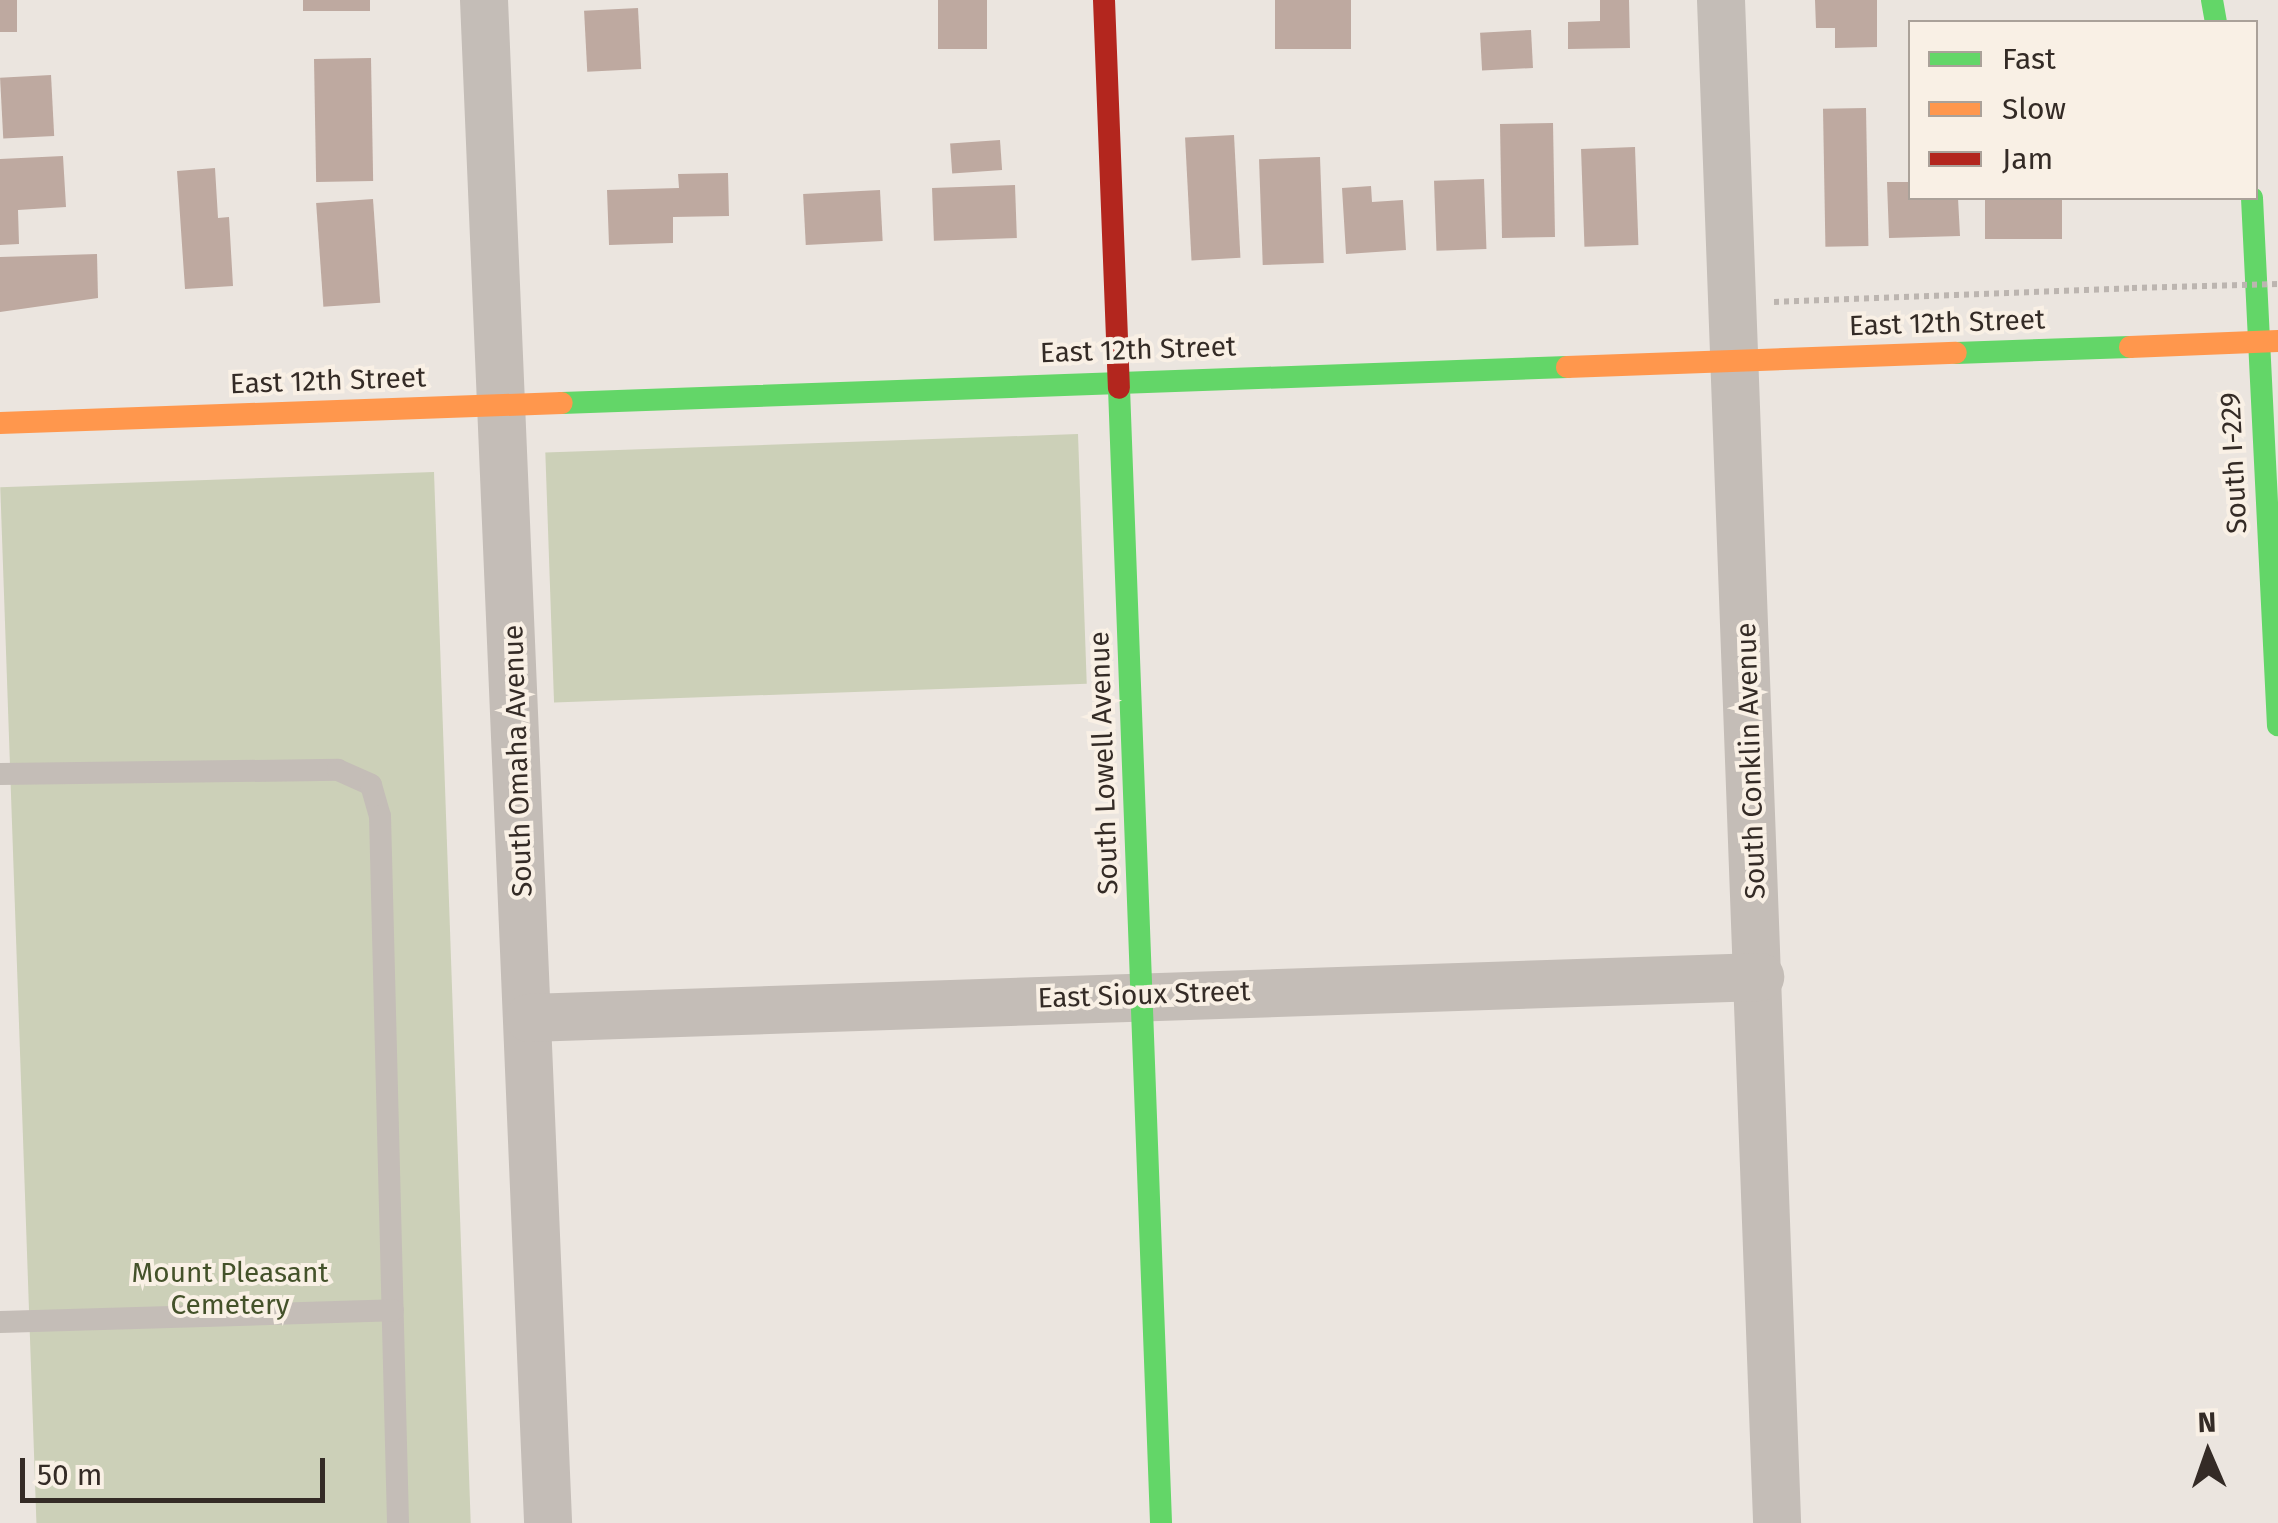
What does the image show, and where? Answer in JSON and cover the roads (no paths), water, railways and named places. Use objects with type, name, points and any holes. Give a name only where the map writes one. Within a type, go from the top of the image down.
[{"type":"main road","name":"South Lowell Avenue","points":[[1104,0],[1162,1523]]},
{"type":"main road","points":[[2234,200],[2265,498]]},
{"type":"main road","name":"South I-229","points":[[2252,200],[2278,724]]},
{"type":"main road","name":"East 12th Street","points":[[0,423],[2278,340]]},
{"type":"street","name":"South Omaha Avenue","points":[[484,0],[548,1523]]},
{"type":"street","name":"South Conklin Avenue","points":[[1720,0],[1760,977],[1777,1523]]},
{"type":"street","name":"East Sioux Street","points":[[528,1018],[1760,977]]},
{"type":"lane","points":[[0,774],[338,770],[370,785],[380,816],[398,1523]]},
{"type":"lane","points":[[0,1322],[393,1310]]},
{"type":"park label","name":"Mount Pleasant Cemetery","points":[[230,1289]]}]
